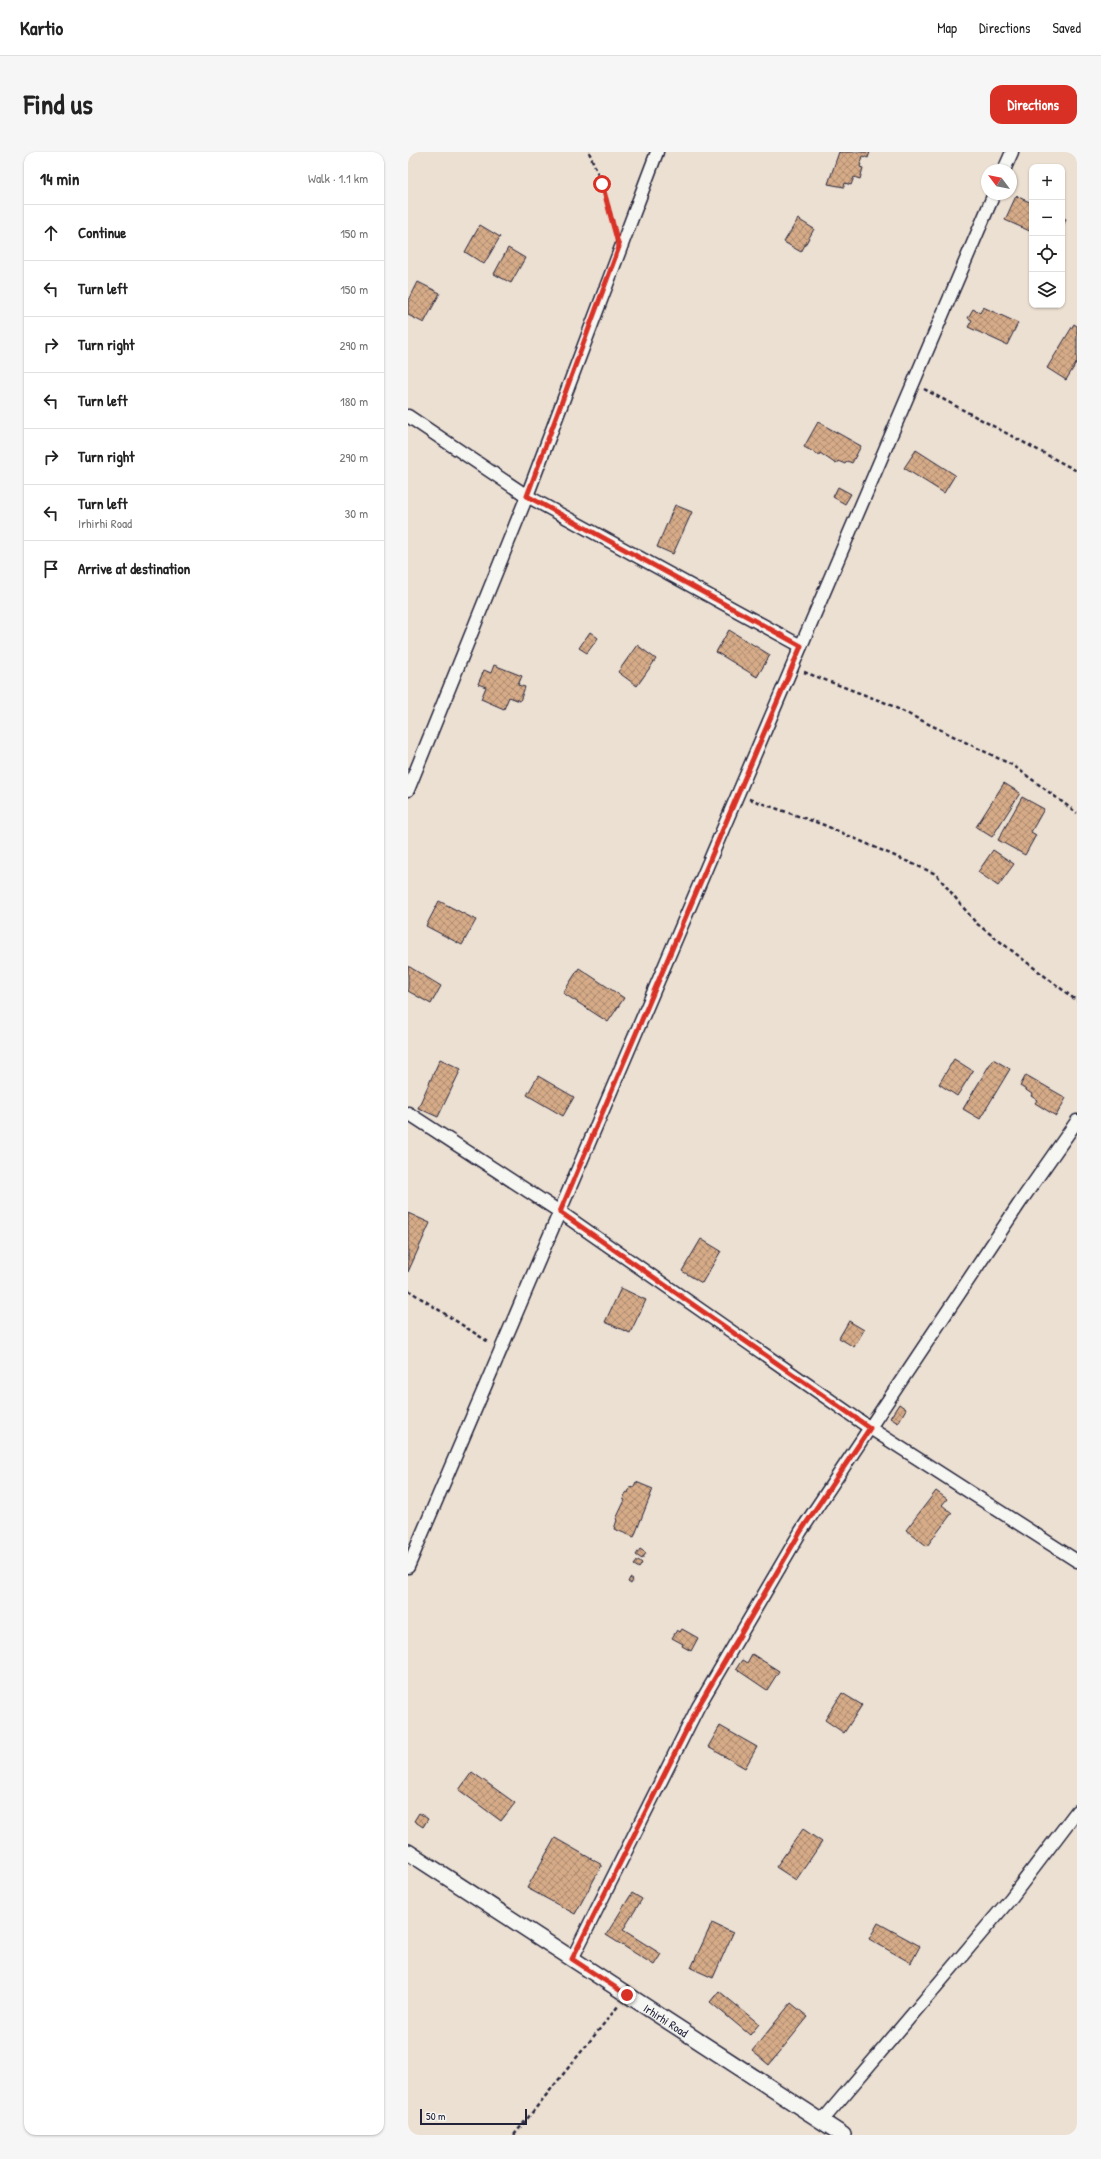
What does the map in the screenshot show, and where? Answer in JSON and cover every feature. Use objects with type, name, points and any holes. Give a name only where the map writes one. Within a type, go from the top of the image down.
[{"type":"street","points":[[408,790],[527,496],[619,247],[657,152]]},
{"type":"street","points":[[1007,164],[1012,152]]},
{"type":"street","points":[[408,1567],[991,200]]},
{"type":"street","points":[[408,416],[527,496],[801,646]]},
{"type":"street","points":[[408,1113],[560,1212],[870,1428],[1077,1560]]},
{"type":"street","points":[[572,1959],[698,1707],[801,1531],[1021,1202],[1077,1121]]},
{"type":"street","points":[[822,2121],[1011,1898],[1077,1811]]},
{"type":"street","name":"Irhirhi Road","points":[[408,1852],[843,2135]]},
{"type":"path","points":[[589,152],[602,184],[619,247]]},
{"type":"path","points":[[913,384],[1077,471]]},
{"type":"path","points":[[792,667],[886,703],[1014,766],[1077,813]]},
{"type":"path","points":[[737,795],[824,825],[936,874],[976,922],[1077,1001]]},
{"type":"path","points":[[408,1290],[501,1350]]},
{"type":"path","points":[[514,2135],[627,1995]]},
{"type":"building","points":[[839,152],[870,152],[868,158],[863,156],[860,167],[863,168],[860,179],[854,177],[851,185],[845,183],[844,187],[828,184]]},
{"type":"building","points":[[1017,196],[1029,202],[1029,231],[1005,220],[1014,200],[1017,200]]},
{"type":"building","points":[[798,219],[814,229],[801,252],[784,242]]},
{"type":"building","points":[[480,225],[500,237],[484,264],[465,252]]},
{"type":"building","points":[[508,248],[525,258],[511,283],[494,274]]},
{"type":"building","points":[[418,282],[440,293],[424,323],[408,315],[408,302]]},
{"type":"building","points":[[983,307],[1018,323],[1007,345],[968,327],[972,320],[968,318],[973,309],[980,313]]},
{"type":"building","points":[[1074,324],[1077,326],[1077,362],[1066,380],[1047,368]]},
{"type":"building","points":[[818,422],[861,446],[852,463],[847,461],[845,464],[838,461],[836,464],[820,453],[819,455],[804,447]]},
{"type":"building","points":[[916,450],[955,475],[944,493],[904,468]]},
{"type":"building","points":[[838,487],[851,494],[845,504],[833,497]]},
{"type":"building","points":[[675,505],[692,512],[673,554],[657,547]]},
{"type":"building","points":[[729,630],[770,655],[757,677],[716,652]]},
{"type":"building","points":[[590,632],[598,638],[587,653],[579,648]]},
{"type":"building","points":[[637,645],[656,659],[637,686],[618,672]]},
{"type":"building","points":[[494,665],[522,676],[518,685],[525,687],[520,701],[509,697],[504,709],[481,699],[486,687],[478,684],[484,670],[491,673]]},
{"type":"building","points":[[1004,783],[1020,793],[992,837],[976,827]]},
{"type":"building","points":[[1022,797],[1044,809],[1031,832],[1036,835],[1025,855],[998,840]]},
{"type":"building","points":[[993,850],[1014,864],[998,886],[978,872]]},
{"type":"building","points":[[439,901],[476,920],[462,945],[426,926]]},
{"type":"building","points":[[408,966],[441,986],[431,1004],[408,991]]},
{"type":"building","points":[[579,968],[624,998],[608,1022],[563,993]]},
{"type":"building","points":[[440,1059],[461,1069],[438,1117],[418,1108]]},
{"type":"building","points":[[954,1059],[973,1071],[957,1096],[939,1084]]},
{"type":"building","points":[[993,1059],[1010,1069],[980,1119],[963,1109]]},
{"type":"building","points":[[1026,1075],[1066,1098],[1056,1116],[1035,1103],[1037,1100],[1031,1096],[1032,1094],[1020,1086]]},
{"type":"building","points":[[538,1076],[574,1097],[563,1116],[527,1095]]},
{"type":"building","points":[[408,1213],[430,1223],[408,1272]]},
{"type":"building","points":[[701,1239],[721,1251],[702,1283],[682,1271]]},
{"type":"building","points":[[621,1288],[646,1300],[630,1333],[605,1322]]},
{"type":"building","points":[[849,1321],[864,1330],[854,1347],[839,1338]]},
{"type":"building","points":[[899,1404],[906,1409],[898,1423],[890,1418]]},
{"type":"building","points":[[636,1482],[653,1489],[634,1537],[614,1529],[616,1519],[625,1500],[623,1499],[626,1492],[628,1493],[630,1487],[633,1488]]},
{"type":"building","points":[[936,1491],[947,1499],[942,1505],[952,1513],[927,1546],[906,1530]]},
{"type":"building","points":[[640,1549],[646,1553],[642,1559],[636,1555]]},
{"type":"building","points":[[638,1560],[642,1563],[639,1568],[634,1565]]},
{"type":"building","points":[[630,1578],[633,1580],[631,1584],[628,1582]]},
{"type":"building","points":[[682,1629],[698,1638],[691,1651],[682,1646],[683,1644],[672,1638],[677,1630],[680,1632]]},
{"type":"building","points":[[752,1654],[779,1671],[767,1690],[736,1669],[742,1660],[747,1663]]},
{"type":"building","points":[[842,1693],[862,1705],[844,1733],[825,1720]]},
{"type":"building","points":[[720,1726],[757,1747],[745,1768],[708,1747]]},
{"type":"building","points":[[472,1772],[515,1803],[501,1821],[459,1790]]},
{"type":"building","points":[[419,1813],[428,1819],[423,1827],[414,1821]]},
{"type":"building","points":[[803,1829],[822,1842],[796,1880],[776,1867]]},
{"type":"building","points":[[555,1838],[602,1865],[575,1914],[527,1888]]},
{"type":"building","points":[[632,1893],[642,1899],[623,1930],[661,1954],[654,1965],[606,1935]]},
{"type":"building","points":[[712,1923],[733,1933],[713,1978],[691,1968]]},
{"type":"building","points":[[878,1923],[920,1946],[911,1963],[869,1939]]},
{"type":"building","points":[[719,1991],[759,2024],[750,2035],[710,2002]]},
{"type":"building","points":[[791,2003],[808,2017],[769,2065],[752,2051]]},
{"type":"route","points":[[602,184],[619,247],[527,496],[801,646],[560,1212],[870,1428],[801,1531],[698,1707],[572,1959],[627,1995]]}]
